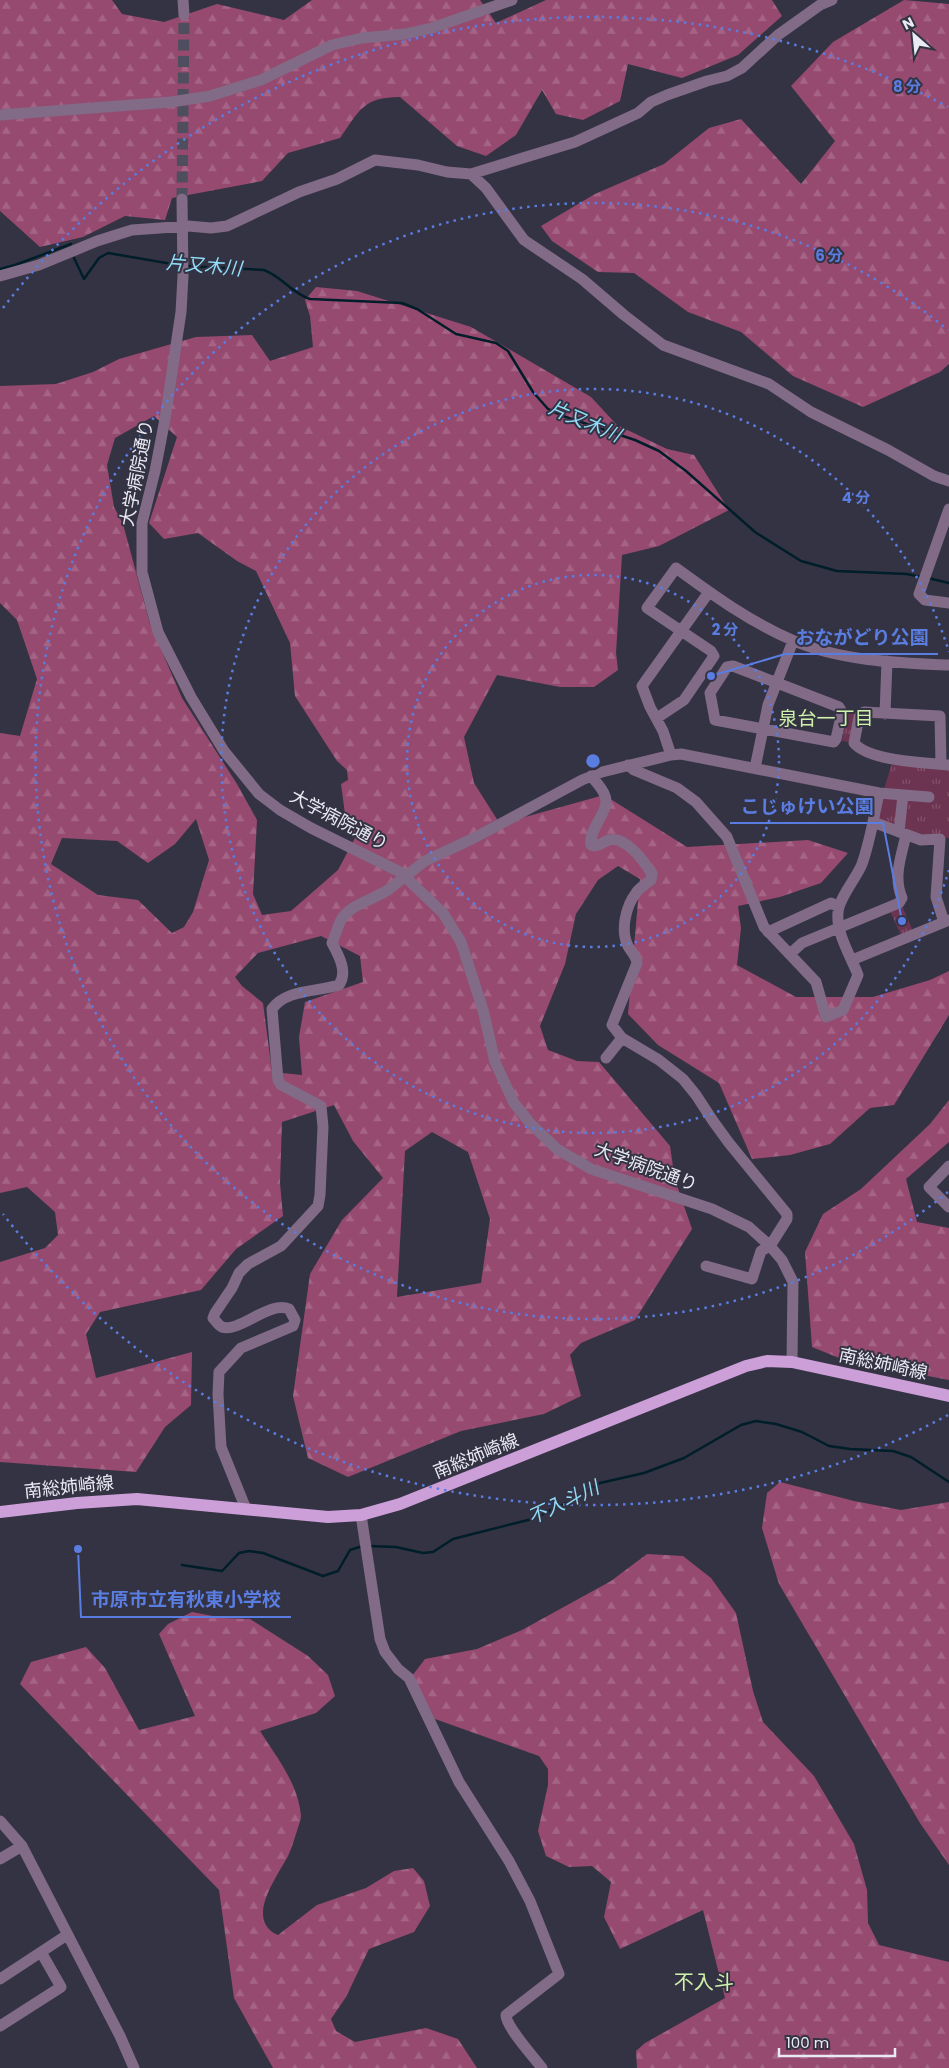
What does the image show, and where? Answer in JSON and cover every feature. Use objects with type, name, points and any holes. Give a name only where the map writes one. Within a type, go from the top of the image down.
[{"type":"main road","name":"南総姉崎線","points":[[0,1512],[77,1503],[137,1499],[328,1517],[360,1515],[400,1504],[456,1483],[746,1366],[767,1361],[792,1362],[949,1396]]},
{"type":"street","points":[[183,0],[184,15]]},
{"type":"street","points":[[0,115],[171,102],[210,96],[261,80],[332,45],[362,38],[405,34],[432,28],[512,0]]},
{"type":"street","points":[[0,276],[39,265],[97,241],[132,230],[227,226],[299,192],[337,179],[375,160],[418,164],[447,172],[471,174],[575,142],[638,113],[651,102],[666,95],[727,76],[742,68],[778,35],[820,5],[832,0]]},
{"type":"street","points":[[471,174],[486,188],[524,240],[582,279],[663,345],[769,384],[811,412],[888,450],[934,476],[949,481]]},
{"type":"street","name":"大学病院通り","points":[[182,199],[183,267],[181,312],[165,419],[155,472],[142,523],[142,572],[158,632],[191,697],[224,752],[259,794],[280,810],[311,828],[400,872],[443,913],[461,942],[482,1010],[495,1062],[514,1103],[530,1123],[557,1149],[591,1169],[712,1209],[749,1227],[770,1246],[782,1260],[793,1282],[792,1362]]},
{"type":"street","points":[[949,509],[919,594],[925,600],[949,603]]},
{"type":"street","points":[[657,718],[684,700],[714,656],[711,651],[647,608],[676,568],[754,621],[793,641],[855,657],[949,665]]},
{"type":"street","points":[[671,755],[664,731],[650,707],[642,686],[709,592]]},
{"type":"street","points":[[755,768],[768,705],[793,641]]},
{"type":"street","points":[[885,714],[887,661]]},
{"type":"street","points":[[733,666],[776,683],[839,707],[842,712],[834,742],[715,720],[710,693],[728,667],[733,666]]},
{"type":"street","points":[[864,712],[940,716],[945,764],[888,758],[858,748],[854,743],[859,717],[864,712]]},
{"type":"street","points":[[246,1509],[221,1447],[218,1394],[219,1372],[241,1348],[293,1326],[295,1320],[289,1310],[278,1307],[228,1327],[219,1325],[214,1318],[214,1313],[232,1288],[239,1273],[248,1264],[280,1246],[318,1206],[323,1127],[321,1106],[281,1085],[278,1080],[272,1009],[277,1003],[294,994],[339,985],[343,979],[343,970],[332,942],[343,917],[353,908],[388,890],[425,861],[474,838],[591,776],[671,755],[681,754],[879,793],[929,797]]},
{"type":"street","points":[[628,765],[634,770],[677,788],[696,802],[722,831],[731,846],[768,932],[816,982],[826,1017],[843,1010],[858,975],[839,927],[839,907],[861,866],[879,793]]},
{"type":"street","points":[[591,776],[604,793],[607,802],[590,838],[591,845],[596,846],[611,840],[621,842],[632,850],[652,874],[651,880],[636,892],[629,904],[625,923],[627,942],[637,962],[612,1025],[622,1038],[659,1060],[683,1079],[729,1143],[785,1210],[787,1219],[770,1246],[761,1251],[752,1279],[706,1266]]},
{"type":"street","points":[[790,954],[802,943],[899,902],[902,898],[898,889],[897,876],[902,834],[902,795]]},
{"type":"street","points":[[852,960],[947,921],[936,897],[940,839],[921,840],[873,822]]},
{"type":"street","points":[[768,932],[831,903],[839,907]]},
{"type":"street","points":[[606,1058],[622,1038]]},
{"type":"street","points":[[949,1166],[929,1187],[949,1207]]},
{"type":"street","points":[[360,1515],[378,1627],[385,1652],[398,1669],[409,1678],[459,1782],[509,1861],[530,1901],[559,1974],[506,2015],[506,2020],[542,2068]]},
{"type":"street","points":[[0,1821],[22,1846],[120,2036],[134,2068]]},
{"type":"street","points":[[0,1859],[22,1846]]},
{"type":"street","points":[[0,1979],[67,1935]]},
{"type":"street","points":[[73,1948],[84,1941]]},
{"type":"street","points":[[0,2026],[61,1987],[41,1952]]},
{"type":"green space","points":[[0,0],[112,0],[122,14],[164,22],[217,4],[284,20],[312,0],[480,0],[496,23],[546,0],[772,0],[782,16],[738,55],[682,78],[628,64],[620,101],[583,120],[556,114],[542,90],[516,135],[486,156],[457,146],[400,97],[378,100],[363,107],[340,138],[288,153],[262,181],[172,198],[165,220],[125,216],[83,237],[40,247],[0,211]]},
{"type":"green space","points":[[904,0],[949,4],[949,364],[940,372],[863,407],[793,376],[741,332],[688,312],[634,273],[598,272],[552,241],[541,226],[595,194],[664,164],[709,128],[741,119],[801,184],[835,141],[791,86],[833,42]]},
{"type":"green space","points":[[316,287],[357,291],[471,327],[591,397],[617,425],[667,449],[694,455],[729,510],[659,546],[622,555],[616,653],[618,670],[594,687],[560,687],[497,675],[464,737],[474,783],[500,824],[604,795],[687,847],[808,840],[848,853],[821,883],[780,897],[738,906],[741,928],[737,965],[796,997],[873,997],[930,980],[949,971],[949,1015],[894,1105],[870,1108],[830,1144],[790,1155],[752,1159],[719,1083],[658,1045],[628,1014],[640,879],[618,866],[598,880],[576,914],[565,964],[540,1026],[548,1050],[577,1061],[599,1062],[670,1146],[675,1180],[692,1229],[635,1320],[581,1343],[570,1355],[581,1396],[544,1414],[461,1431],[348,1477],[308,1458],[293,1396],[310,1274],[342,1220],[383,1178],[353,1141],[334,1105],[282,1122],[280,1183],[283,1216],[236,1249],[201,1290],[100,1312],[86,1334],[96,1378],[192,1352],[191,1405],[165,1427],[136,1472],[0,1462],[0,1262],[45,1248],[58,1235],[55,1212],[27,1187],[0,1193],[0,733],[20,736],[37,679],[17,620],[0,603],[0,386],[56,384],[93,372],[119,359],[196,337],[252,335],[270,361],[313,347],[310,316],[305,300]],"holes":[[[154,416],[177,437],[149,523],[164,539],[198,533],[237,561],[256,571],[290,643],[295,696],[337,761],[347,770],[348,780],[341,784],[345,814],[355,838],[338,870],[291,911],[262,915],[253,894],[257,820],[237,784],[182,698],[150,624],[123,524],[114,507],[107,465],[115,438]],[[196,819],[209,860],[193,912],[184,927],[172,933],[138,900],[98,895],[51,864],[62,838],[117,841],[148,863],[175,844]],[[321,936],[360,956],[363,982],[305,1002],[299,1037],[302,1075],[272,1072],[263,1003],[242,986],[235,977],[258,953]],[[432,1132],[468,1152],[490,1219],[481,1283],[397,1297],[405,1151]]]},
{"type":"green space","points":[[847,710],[855,712],[850,742],[842,741]]},
{"type":"green space","points":[[892,763],[949,768],[949,838],[913,834],[878,820],[882,796]]},
{"type":"green space","points":[[902,906],[913,931],[901,935],[890,911]]},
{"type":"green space","points":[[949,1100],[949,1142],[906,1179],[917,1222],[949,1228],[949,1380],[844,1360],[812,1347],[805,1252],[823,1214],[861,1189],[930,1124]]},
{"type":"green space","points":[[780,1482],[854,1501],[901,1510],[949,1502],[949,1865],[920,1823],[779,1584],[762,1528],[767,1493]]},
{"type":"green space","points":[[647,1554],[683,1556],[711,1578],[736,1613],[753,1691],[763,1722],[814,1776],[854,1844],[867,1890],[868,1923],[879,1945],[949,1962],[949,2068],[637,2068],[636,2051],[645,2043],[725,1998],[703,1910],[620,1949],[604,1917],[611,1882],[592,1866],[569,1867],[546,1856],[538,1831],[548,1785],[548,1769],[539,1756],[435,1719],[412,1676],[425,1659],[477,1649],[522,1630],[611,1581]]},
{"type":"green space","points":[[192,1612],[223,1618],[250,1619],[308,1656],[328,1675],[335,1696],[316,1713],[260,1731],[280,1761],[291,1782],[296,1793],[301,1816],[289,1853],[266,1898],[263,1909],[264,1919],[268,1928],[278,1935],[317,1905],[366,1888],[394,1871],[413,1868],[424,1881],[430,1906],[414,1932],[369,1949],[346,1997],[331,2019],[336,2031],[355,2042],[426,2028],[458,2039],[477,2068],[273,2068],[234,1998],[219,1890],[20,1684],[31,1662],[86,1647],[105,1668],[139,1730],[195,1716],[159,1634],[168,1624]]},
{"type":"waterway","name":"片又木川","points":[[0,269],[71,244]]},
{"type":"waterway","name":"片又木川","points":[[74,258],[84,279],[99,258],[108,253],[178,265]]},
{"type":"waterway","name":"片又木川","points":[[186,266],[264,270],[277,277],[297,293],[310,299],[402,303],[417,309],[456,334],[496,343],[508,351],[533,392],[548,409],[563,416],[635,440],[659,451],[686,471],[755,532],[801,561],[837,571],[907,574],[921,577]]},
{"type":"waterway","name":"片又木川","points":[[928,578],[949,583]]},
{"type":"waterway","name":"不入斗川","points":[[369,1546],[396,1547],[423,1553],[433,1552],[453,1539],[532,1519],[571,1501],[600,1483],[644,1473],[684,1458],[741,1425],[756,1421],[776,1424],[802,1432],[829,1446],[893,1451],[911,1457],[949,1482]]},
{"type":"waterway","name":"不入斗川","points":[[182,1565],[222,1571],[239,1553],[249,1551],[263,1553],[323,1576],[338,1571],[350,1550],[363,1546]]},
{"type":"tunnel","points":[[182,199],[184,15]]},
{"type":"place","name":"おながどり公園","points":[[711,676]]},
{"type":"place","name":"こじゅけい公園","points":[[902,921]]},
{"type":"place","name":"市原市立有秋東小学校","points":[[78,1549]]},
{"type":"district","name":"泉台一丁目","points":[[826,718]]},
{"type":"district","name":"不入斗","points":[[704,1982]]}]
